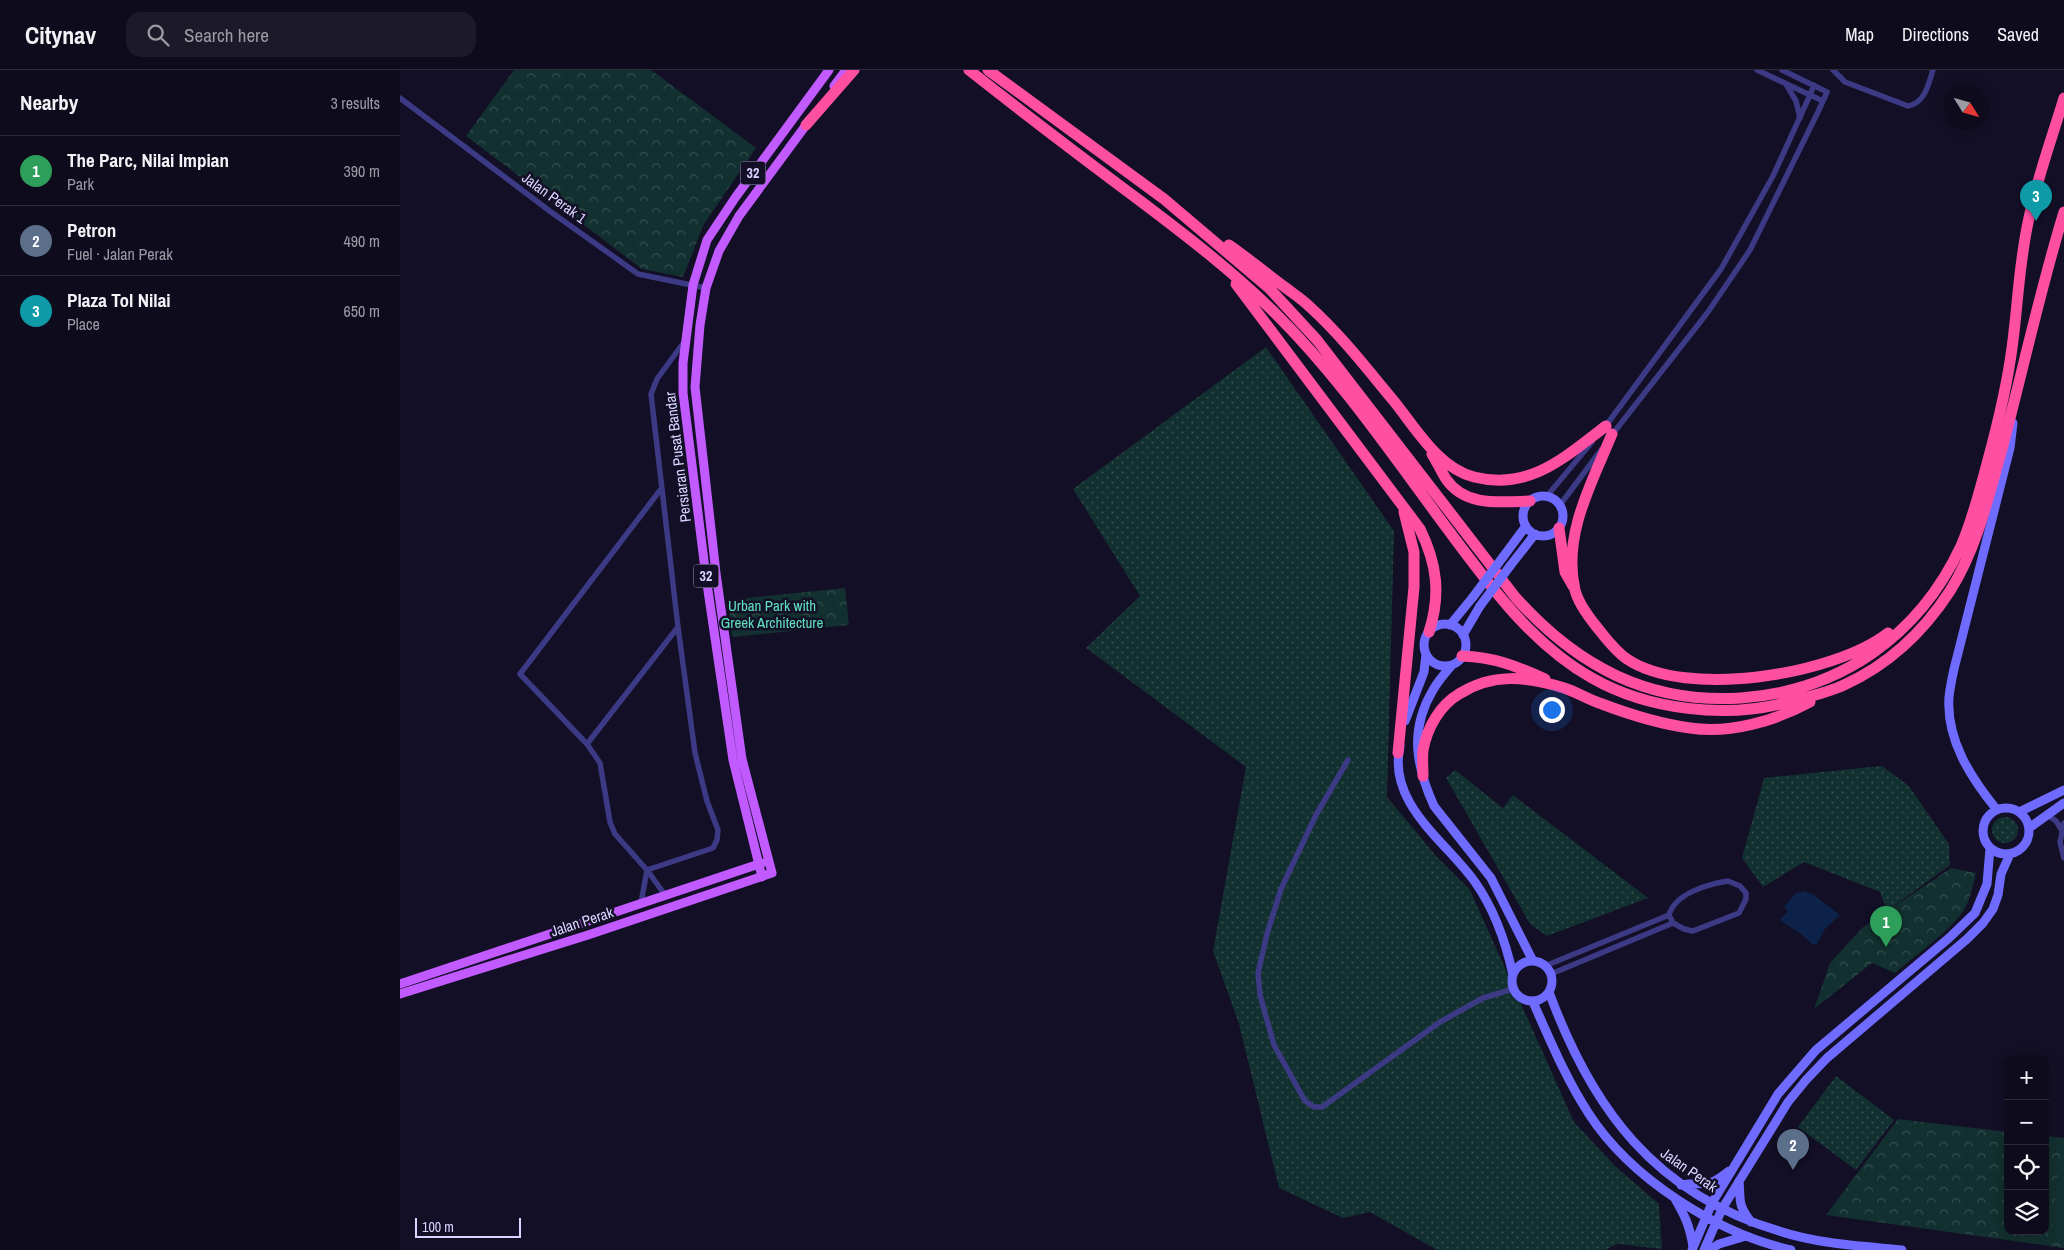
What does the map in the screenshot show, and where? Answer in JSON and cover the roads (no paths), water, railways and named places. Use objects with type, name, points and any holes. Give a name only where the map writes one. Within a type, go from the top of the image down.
[{"type":"highway","points":[[806,125],[854,70]]},
{"type":"highway","points":[[964,70],[972,73],[1219,261],[1271,309],[1323,362],[1480,572],[1512,611],[1558,654],[1589,677],[1609,687],[1647,700],[1686,708],[1711,710],[1736,711],[1765,708],[1829,691]]},
{"type":"highway","points":[[988,70],[1254,263],[1309,306],[1332,329],[1426,442],[1449,465],[1473,477],[1495,480],[1516,479],[1536,474],[1551,467],[1609,430]]},
{"type":"highway","points":[[1164,199],[1269,288],[1311,334],[1516,598],[1549,632],[1596,666],[1641,686],[1673,693],[1730,698],[1760,696],[1796,689],[1827,678],[1858,664],[1876,653],[1911,622],[1933,594],[1951,566],[1968,528],[2001,411],[2012,349],[2020,269],[2029,218],[2064,98]]},
{"type":"highway","points":[[1462,656],[1500,660],[1600,704],[1638,716],[1691,728],[1713,730],[1744,726],[1785,714],[1871,671],[1894,655],[1920,629],[1966,564],[1984,512],[2016,398],[2064,212]]},
{"type":"highway","points":[[1219,261],[1420,529],[1428,546],[1435,570],[1435,613],[1429,632]]},
{"type":"highway","points":[[1575,591],[1573,543],[1579,516],[1609,430]]},
{"type":"highway","points":[[1426,442],[1446,480],[1462,494],[1485,502],[1530,501]]},
{"type":"highway","points":[[1398,753],[1414,587],[1414,552],[1401,504]]},
{"type":"highway","points":[[1558,528],[1564,572],[1589,617],[1600,632],[1627,659],[1659,673],[1688,679],[1718,680],[1797,670],[1826,664],[1869,646],[1897,626],[1911,622]]},
{"type":"highway","points":[[1423,776],[1423,750],[1429,730],[1438,713],[1452,698],[1471,686],[1488,680],[1508,678],[1534,681],[1564,688]]},
{"type":"main road","name":"Persiaran Pusat Bandar","points":[[762,877],[733,760],[706,577],[683,393],[683,363],[693,285],[708,240],[722,216],[828,70]]},
{"type":"main road","name":"Persiaran Pusat Bandar","points":[[772,873],[742,759],[707,504],[695,387],[700,326],[706,288],[719,251],[727,235],[846,70]]},
{"type":"main road","points":[[1997,810],[1974,780],[1957,748],[1949,698],[1954,669],[2010,448],[2016,398]]},
{"type":"main road","points":[[1541,496],[1547,496],[1560,505],[1563,517],[1558,528],[1548,535],[1535,534],[1526,526],[1523,513],[1530,501],[1541,496]]},
{"type":"main road","points":[[1450,625],[1526,526]]},
{"type":"main road","points":[[1463,635],[1480,606],[1535,534]]},
{"type":"main road","points":[[1513,974],[1521,965],[1532,961],[1545,966],[1551,974],[1552,983],[1549,992],[1545,997],[1533,1002],[1521,998],[1513,989],[1513,974],[1508,949],[1476,883],[1439,841],[1407,800],[1401,782],[1398,753],[1406,714],[1424,672],[1426,654],[1424,642],[1429,632],[1439,626],[1450,625],[1455,627],[1463,635],[1466,646],[1462,656],[1452,665],[1432,690],[1416,734],[1417,757],[1434,806],[1492,878],[1532,961]]},
{"type":"main road","points":[[1426,654],[1434,663],[1446,666],[1452,665]]},
{"type":"main road","points":[[2019,812],[2064,790]]},
{"type":"main road","points":[[2029,828],[2046,814],[2064,803]]},
{"type":"main road","points":[[2008,808],[2019,812],[2024,816],[2029,828],[2026,842],[2022,848],[2010,854],[1996,852],[1990,848],[1984,838],[1986,819],[1997,810],[2008,808]]},
{"type":"main road","points":[[1693,1249],[1712,1203],[1778,1094],[1808,1059],[1949,938],[1975,913],[1987,884],[1990,848]]},
{"type":"main road","points":[[1704,1250],[1722,1208],[1788,1102],[1827,1058],[1967,939],[1983,923],[1993,908],[2001,874],[2010,854]]},
{"type":"main road","name":"Jalan Perak","points":[[400,984],[769,860]]},
{"type":"main road","name":"Jalan Perak","points":[[400,994],[772,873]]},
{"type":"main road","points":[[637,904],[653,913]]},
{"type":"main road","name":"Jalan Perak","points":[[1549,992],[1560,1022],[1596,1093],[1641,1151],[1681,1185],[1751,1222],[1780,1232],[1810,1239],[1902,1250]]},
{"type":"main road","name":"Jalan Perak","points":[[1533,1002],[1566,1075],[1590,1115],[1632,1163],[1674,1197],[1716,1221],[1746,1236],[1791,1250]]},
{"type":"main road","points":[[1681,1185],[1705,1185],[1716,1181],[1734,1167]]},
{"type":"main road","points":[[1739,1181],[1739,1202],[1751,1222]]},
{"type":"main road","points":[[1674,1197],[1685,1215],[1691,1230],[1693,1249]]},
{"type":"main road","points":[[1709,1250],[1719,1244],[1746,1236]]},
{"type":"street","points":[[1757,70],[1823,101]]},
{"type":"street","points":[[1547,496],[1609,430],[1708,312],[1750,250],[1785,182],[1827,92],[1782,70]]},
{"type":"street","points":[[1833,70],[1845,82],[1908,106],[1916,104],[1922,99],[1933,70]]},
{"type":"street","points":[[1785,82],[1796,101],[1800,118]]},
{"type":"street","points":[[1560,505],[1609,430],[1721,269],[1773,176],[1814,85]]},
{"type":"street","name":"Jalan Perak 1","points":[[400,98],[551,212],[638,274],[706,288]]},
{"type":"street","points":[[647,870],[713,848],[717,840],[718,830],[707,801],[695,753],[661,489],[651,394],[657,379],[686,341]]},
{"type":"street","points":[[661,489],[520,674],[587,744],[600,763],[610,822],[615,834],[666,895]]},
{"type":"street","points":[[587,744],[678,627]]},
{"type":"street","points":[[1348,760],[1316,814],[1281,890],[1267,934],[1258,973],[1260,995],[1274,1046],[1305,1101],[1314,1107],[1322,1106],[1440,1022],[1483,998],[1513,989]]},
{"type":"street","points":[[2046,814],[2056,821],[2061,829]]},
{"type":"street","points":[[2064,823],[2061,829],[2060,842],[2064,858]]},
{"type":"street","points":[[637,904],[647,870]]},
{"type":"street","points":[[1545,966],[1669,914],[1674,902],[1721,882],[1728,881],[1740,886],[1746,892],[1746,899],[1739,913],[1693,931],[1673,923],[1669,914]]},
{"type":"street","points":[[1551,974],[1673,923]]},
{"type":"water","points":[[1804,891],[1814,895],[1840,915],[1825,929],[1817,944],[1813,945],[1801,934],[1780,920],[1788,911],[1784,907],[1796,893]]},
{"type":"place","name":"Plaza Tol Nilai","points":[[2036,221]]},
{"type":"place","name":"The Parc, Nilai Impian","points":[[1886,947]]},
{"type":"place","name":"Petron","points":[[1793,1170]]},
{"type":"park label","name":"Urban Park with Greek Architecture","points":[[772,614]]}]
